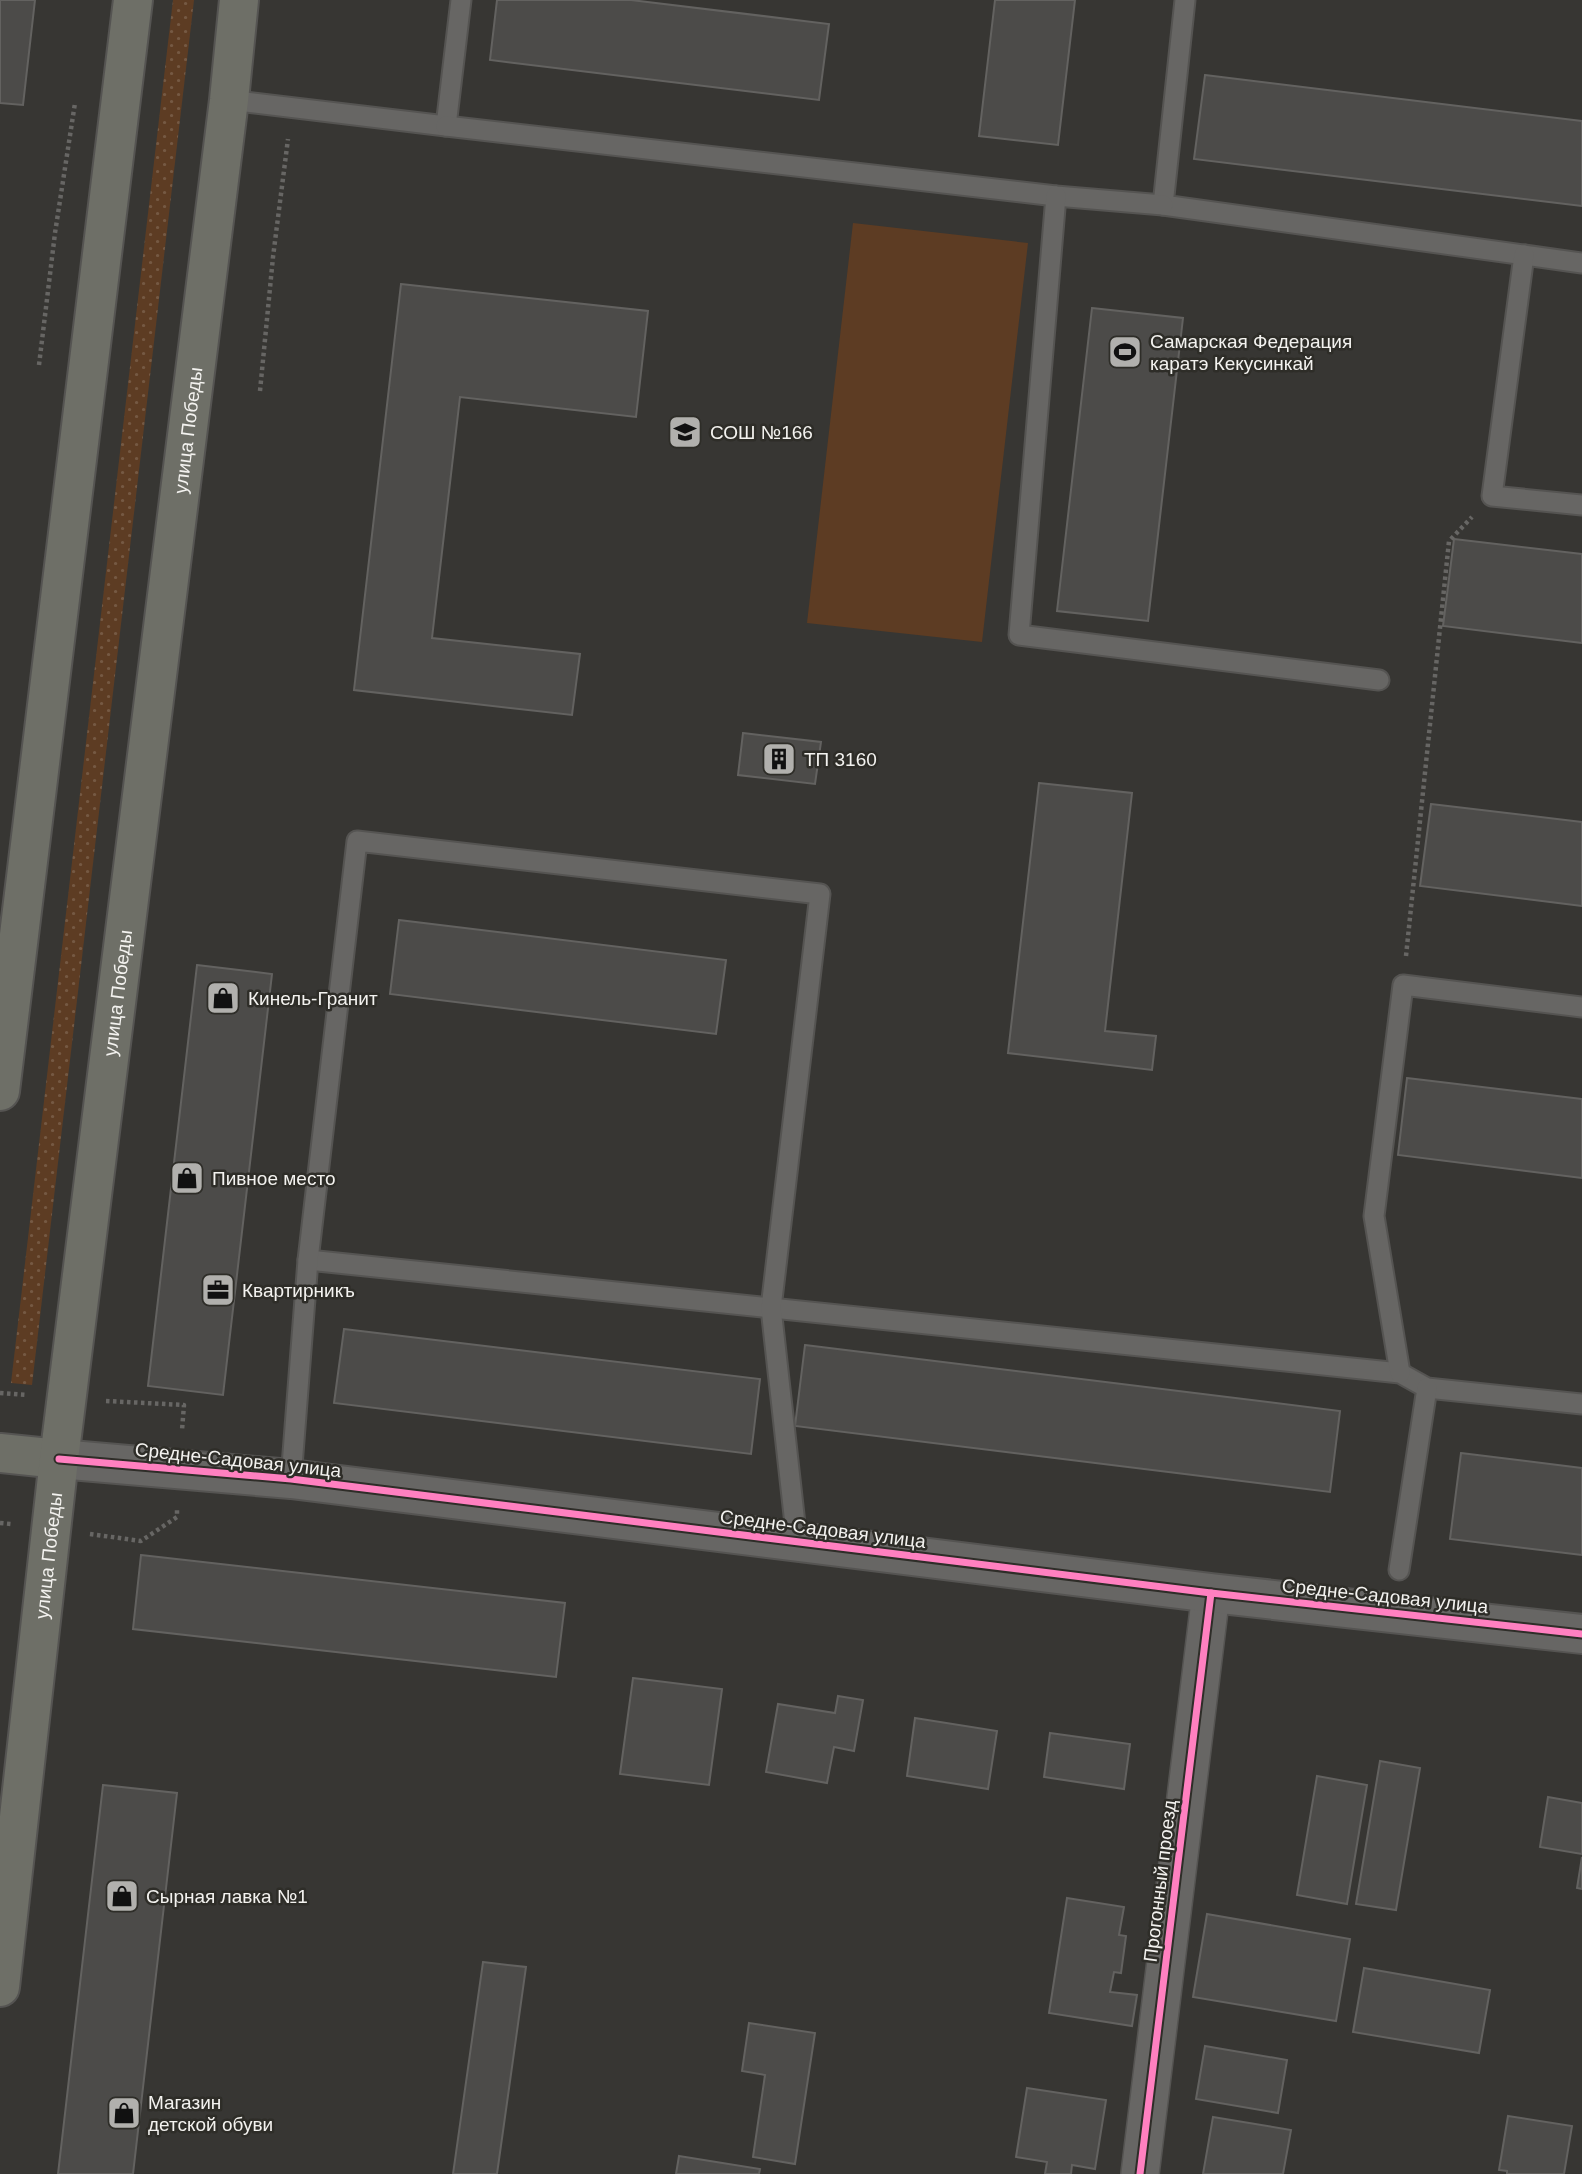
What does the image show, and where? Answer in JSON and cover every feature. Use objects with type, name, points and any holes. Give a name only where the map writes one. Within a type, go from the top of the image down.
[{"type":"main road","points":[[0,1091],[133,0]]},
{"type":"main road","name":"улица Победы","points":[[0,1987],[59,1459],[229,100],[239,0]]},
{"type":"main road","name":"Средне-Садовая улица","points":[[0,1453],[59,1459]]},
{"type":"street","name":"Средне-Садовая улица","points":[[59,1459],[291,1479],[1211,1593],[1582,1634]]},
{"type":"street","name":"Прогонный проезд","points":[[1140,2174],[1211,1593]]},
{"type":"lane","points":[[446,126],[461,0]]},
{"type":"lane","points":[[1163,205],[1185,0]]},
{"type":"lane","points":[[229,100],[1056,197],[1163,205],[1582,262]]},
{"type":"lane","points":[[1056,197],[1019,635],[1379,680]]},
{"type":"lane","points":[[1524,255],[1492,496],[1582,505]]},
{"type":"lane","points":[[291,1479],[308,1260],[357,841],[820,894],[771,1308],[797,1542]]},
{"type":"lane","points":[[1400,1373],[1374,1216],[1402,985],[1582,1007]]},
{"type":"lane","points":[[308,1260],[1400,1373],[1427,1388],[1582,1404]]},
{"type":"lane","points":[[1399,1570],[1427,1388]]},
{"type":"path","points":[[39,365],[55,233],[75,103]]},
{"type":"path","points":[[260,391],[288,134]]},
{"type":"path","points":[[1402,985],[1449,541],[1492,496]]},
{"type":"shaded area","points":[[173,0],[194,0],[32,1385],[11,1383]]},
{"type":"shaded area","points":[[853,223],[1028,243],[982,642],[807,623]]},
{"type":"building","points":[[0,0],[35,0],[23,105],[0,103]]},
{"type":"building","points":[[497,0],[631,0],[829,24],[819,100],[490,60]]},
{"type":"building","points":[[995,0],[1075,0],[1058,145],[979,136]]},
{"type":"building","points":[[1205,75],[1582,121],[1582,206],[1194,159]]},
{"type":"building","points":[[401,284],[648,311],[636,417],[460,397],[432,638],[580,654],[572,715],[354,690]]},
{"type":"building","points":[[1092,308],[1183,318],[1148,621],[1057,611]]},
{"type":"building","points":[[1454,539],[1582,554],[1582,643],[1443,626]]},
{"type":"building","name":"ТП 3160","points":[[743,733],[821,742],[815,784],[738,775]]},
{"type":"building","points":[[1039,783],[1132,793],[1105,1031],[1156,1036],[1152,1070],[1008,1053]]},
{"type":"building","points":[[1431,804],[1582,822],[1582,906],[1420,886]]},
{"type":"building","points":[[399,920],[726,960],[716,1034],[390,994]]},
{"type":"building","points":[[197,965],[272,974],[223,1395],[148,1386]]},
{"type":"building","points":[[1407,1078],[1582,1099],[1582,1178],[1398,1155]]},
{"type":"building","points":[[344,1329],[760,1379],[751,1454],[334,1403]]},
{"type":"building","points":[[805,1345],[1340,1411],[1330,1492],[795,1426]]},
{"type":"building","points":[[1461,1453],[1582,1468],[1582,1555],[1450,1539]]},
{"type":"building","points":[[141,1555],[565,1603],[556,1677],[133,1629]]},
{"type":"building","points":[[633,1678],[722,1689],[709,1785],[620,1774]]},
{"type":"building","points":[[838,1696],[863,1700],[854,1751],[834,1747],[827,1783],[766,1772],[778,1704],[835,1713]]},
{"type":"building","points":[[915,1718],[997,1731],[988,1789],[907,1776]]},
{"type":"building","points":[[1050,1733],[1130,1744],[1124,1789],[1044,1777]]},
{"type":"building","points":[[1380,1761],[1420,1768],[1396,1910],[1356,1904]]},
{"type":"building","points":[[1317,1776],[1367,1785],[1347,1904],[1297,1895]]},
{"type":"building","points":[[103,1785],[177,1793],[133,2174],[58,2174]]},
{"type":"building","points":[[1548,1797],[1582,1803],[1582,1854],[1540,1847]]},
{"type":"building","points":[[1582,1857],[1582,1889],[1577,1888]]},
{"type":"building","points":[[1067,1898],[1124,1907],[1119,1935],[1126,1936],[1121,1973],[1114,1972],[1110,1992],[1137,1995],[1132,2026],[1049,2013]]},
{"type":"building","points":[[1207,1914],[1350,1939],[1336,2021],[1193,1997]]},
{"type":"building","points":[[483,1962],[526,1967],[497,2174],[453,2174]]},
{"type":"building","points":[[1364,1968],[1490,1990],[1479,2053],[1353,2032]]},
{"type":"building","points":[[749,2023],[815,2033],[795,2164],[753,2157],[765,2075],[742,2071]]},
{"type":"building","points":[[1205,2046],[1287,2060],[1278,2113],[1196,2099]]},
{"type":"building","points":[[1027,2088],[1106,2100],[1095,2169],[1072,2165],[1071,2174],[1045,2174],[1047,2162],[1016,2157]]},
{"type":"building","points":[[1508,2116],[1572,2126],[1564,2174],[1507,2174],[1507,2171],[1499,2170]]},
{"type":"building","points":[[1213,2117],[1291,2130],[1283,2174],[1203,2174]]},
{"type":"building","points":[[679,2156],[760,2169],[759,2174],[676,2174]]},
{"type":"cycle path","points":[[59,1459],[291,1479],[1211,1593],[1582,1634]]},
{"type":"cycle path","points":[[1140,2174],[1211,1593]]},
{"type":"place","name":"Самарская Федерация каратэ Кекусинкай","points":[[1125,352]]},
{"type":"place","name":"СОШ №166","points":[[685,432]]},
{"type":"place","name":"ТП 3160","points":[[779,759]]},
{"type":"place","name":"Кинель-Гранит","points":[[223,998]]},
{"type":"place","name":"Пивное место","points":[[187,1178]]},
{"type":"place","name":"Квартирникъ","points":[[218,1290]]},
{"type":"place","name":"Сырная лавка №1","points":[[122,1896]]},
{"type":"place","name":"Магазин детской обуви","points":[[124,2113]]}]
